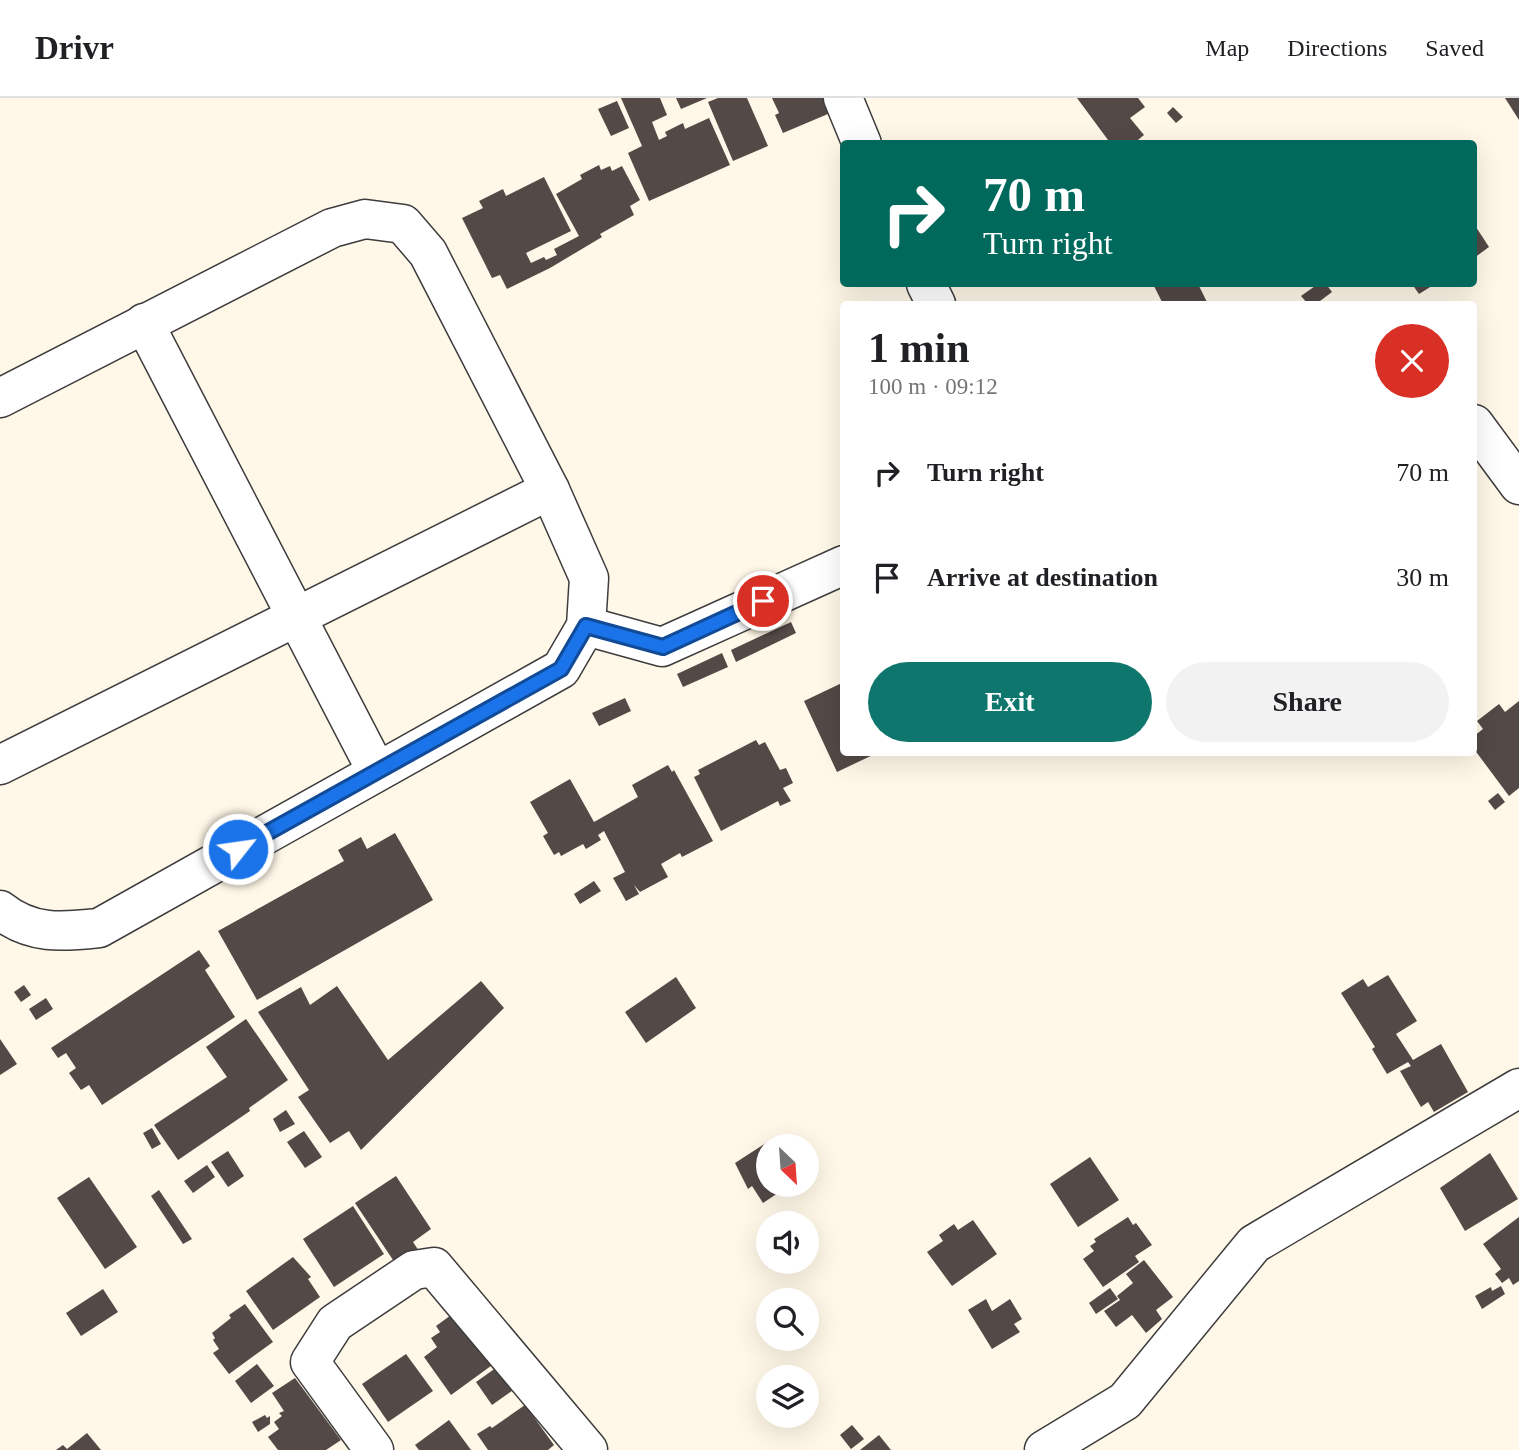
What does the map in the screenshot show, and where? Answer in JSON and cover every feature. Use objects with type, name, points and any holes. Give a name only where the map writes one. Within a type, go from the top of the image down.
[{"type":"street","points":[[843,98],[860,140]]},
{"type":"street","points":[[0,398],[332,228],[365,219],[403,224],[428,253],[550,490],[589,578],[586,626],[561,669],[376,770],[99,928],[60,932],[17,924],[0,911]]},
{"type":"street","points":[[144,323],[376,770]]},
{"type":"street","points":[[1477,428],[1519,485]]},
{"type":"street","points":[[0,765],[550,490]]},
{"type":"street","points":[[586,626],[663,647],[840,567]]},
{"type":"street","points":[[1044,1450],[1125,1401],[1254,1244],[1519,1088]]},
{"type":"street","points":[[374,1450],[310,1362],[335,1323],[414,1270],[434,1267],[588,1450]]},
{"type":"building","points":[[621,98],[660,98],[667,115],[652,122],[659,140],[667,136],[665,132],[683,123],[685,129],[709,118],[730,165],[649,201],[628,153],[642,146]]},
{"type":"building","points":[[676,98],[707,98],[681,109]]},
{"type":"building","points":[[718,98],[747,98],[768,146],[733,161],[708,102]]},
{"type":"building","points":[[772,98],[829,98],[835,111],[783,133],[775,115],[779,113]]},
{"type":"building","points":[[1077,98],[1138,98],[1145,107],[1130,118],[1144,135],[1138,140],[1108,140]]},
{"type":"building","points":[[1505,98],[1519,98],[1519,120]]},
{"type":"building","points":[[617,101],[629,128],[611,136],[598,109]]},
{"type":"building","points":[[1173,107],[1183,117],[1176,123],[1167,113]]},
{"type":"building","points":[[599,165],[601,170],[610,166],[612,171],[622,166],[640,200],[630,206],[634,215],[550,268],[507,289],[500,275],[492,278],[462,218],[483,208],[479,201],[503,189],[506,196],[544,177],[571,231],[526,253],[531,263],[544,257],[546,260],[557,255],[554,249],[579,236],[556,194],[582,179],[580,175]]},
{"type":"building","points":[[1477,229],[1489,247],[1477,256]]},
{"type":"building","points":[[1154,287],[1200,287],[1206,301],[1162,301]]},
{"type":"building","points":[[1314,287],[1328,287],[1332,292],[1320,301],[1305,301],[1301,296]]},
{"type":"building","points":[[1414,287],[1430,287],[1419,294]]},
{"type":"building","points":[[791,622],[796,633],[736,662],[731,650]]},
{"type":"building","points":[[722,653],[728,667],[683,687],[677,674]]},
{"type":"building","points":[[840,684],[840,756],[871,756],[837,772],[804,701]]},
{"type":"building","points":[[625,698],[631,711],[599,726],[592,713]]},
{"type":"building","points":[[1519,701],[1519,788],[1509,796],[1477,753],[1477,734],[1483,729],[1477,721],[1499,704],[1505,712]]},
{"type":"building","points":[[756,740],[759,745],[765,742],[780,770],[786,768],[793,783],[783,788],[791,801],[780,806],[778,801],[721,831],[694,777],[700,774],[698,770]]},
{"type":"building","points":[[668,765],[672,772],[674,770],[713,841],[682,857],[680,853],[661,864],[668,877],[640,892],[634,885],[639,894],[626,901],[613,878],[625,872],[604,831],[598,835],[601,840],[586,849],[583,844],[561,856],[559,852],[554,855],[543,836],[548,833],[530,802],[570,779],[594,822],[638,797],[632,785]]},
{"type":"building","points":[[1498,793],[1505,802],[1495,810],[1488,801]]},
{"type":"building","points":[[395,833],[433,900],[257,1000],[218,931],[344,861],[338,850],[361,837],[367,849]]},
{"type":"building","points":[[594,881],[601,891],[580,904],[574,894]]},
{"type":"building","points":[[199,950],[210,966],[205,970],[235,1017],[102,1105],[89,1085],[81,1090],[69,1073],[76,1068],[66,1053],[58,1058],[51,1048]]},
{"type":"building","points":[[1388,975],[1417,1021],[1396,1034],[1413,1060],[1441,1044],[1468,1092],[1434,1112],[1428,1102],[1421,1107],[1400,1071],[1411,1066],[1408,1062],[1387,1074],[1372,1049],[1375,1047],[1341,993],[1363,979],[1368,987]]},
{"type":"building","points":[[676,977],[696,1008],[646,1043],[625,1012]]},
{"type":"building","points":[[481,981],[504,1008],[361,1150],[349,1131],[330,1143],[298,1097],[309,1090],[258,1012],[301,987],[310,1005],[337,986],[388,1060]]},
{"type":"building","points":[[24,985],[31,995],[21,1002],[14,992]]},
{"type":"building","points":[[46,998],[53,1009],[36,1020],[29,1009]]},
{"type":"building","points":[[246,1019],[288,1080],[249,1108],[250,1111],[178,1160],[154,1125],[227,1077],[206,1047]]},
{"type":"building","points":[[0,1039],[17,1064],[0,1075]]},
{"type":"building","points":[[286,1110],[295,1124],[280,1132],[273,1119]]},
{"type":"building","points":[[152,1128],[161,1144],[152,1149],[143,1133]]},
{"type":"building","points":[[304,1131],[322,1157],[305,1168],[287,1142]]},
{"type":"building","points":[[756,1149],[756,1192],[752,1186],[748,1189],[735,1163]]},
{"type":"building","points":[[228,1151],[244,1176],[228,1187],[211,1162]]},
{"type":"building","points":[[1490,1153],[1518,1199],[1465,1231],[1440,1188]]},
{"type":"building","points":[[1090,1157],[1119,1200],[1078,1227],[1050,1184]]},
{"type":"building","points":[[207,1165],[215,1177],[193,1193],[184,1181]]},
{"type":"building","points":[[396,1176],[431,1229],[413,1242],[423,1257],[401,1272],[355,1203]]},
{"type":"building","points":[[89,1177],[137,1247],[105,1269],[57,1198]]},
{"type":"building","points":[[159,1190],[192,1239],[183,1244],[151,1196]]},
{"type":"building","points":[[759,1197],[772,1197],[763,1203]]},
{"type":"building","points":[[353,1206],[384,1254],[334,1287],[303,1239]]},
{"type":"building","points":[[1128,1217],[1133,1225],[1136,1223],[1152,1245],[1135,1256],[1139,1262],[1103,1287],[1083,1259],[1094,1251],[1090,1246],[1096,1242],[1094,1239]]},
{"type":"building","points":[[1519,1217],[1519,1281],[1513,1285],[1509,1278],[1502,1283],[1495,1274],[1501,1269],[1483,1244]]},
{"type":"building","points":[[973,1220],[997,1254],[952,1286],[927,1252],[943,1241],[939,1235],[954,1224],[958,1230]]},
{"type":"building","points":[[293,1257],[311,1277],[308,1279],[320,1297],[273,1330],[246,1291]]},
{"type":"building","points":[[1144,1260],[1173,1297],[1156,1310],[1162,1319],[1146,1333],[1132,1315],[1116,1327],[1104,1311],[1120,1300],[1117,1296],[1133,1283],[1126,1274]]},
{"type":"building","points":[[1501,1286],[1505,1294],[1482,1309],[1475,1296],[1491,1287],[1492,1291]]},
{"type":"building","points":[[1110,1288],[1118,1299],[1096,1314],[1089,1303]]},
{"type":"building","points":[[103,1289],[118,1312],[81,1336],[66,1313]]},
{"type":"building","points":[[986,1299],[992,1311],[1010,1299],[1022,1319],[1014,1324],[1020,1332],[992,1349],[968,1310]]},
{"type":"building","points":[[245,1304],[273,1342],[229,1374],[213,1353],[219,1349],[212,1333],[231,1318],[229,1315]]},
{"type":"building","points":[[458,1310],[495,1363],[451,1395],[424,1357],[437,1347],[431,1338],[440,1332],[436,1326]]},
{"type":"building","points":[[406,1354],[433,1391],[388,1422],[362,1384]]},
{"type":"building","points":[[257,1364],[274,1386],[251,1403],[235,1381]]},
{"type":"building","points":[[500,1365],[516,1388],[492,1405],[476,1382]]},
{"type":"building","points":[[295,1378],[341,1440],[326,1450],[278,1450],[268,1437],[279,1429],[274,1422],[282,1416],[279,1413],[284,1411],[272,1393]]},
{"type":"building","points":[[525,1405],[554,1445],[548,1450],[488,1450],[477,1434],[490,1426],[492,1428]]},
{"type":"building","points":[[265,1415],[267,1418],[270,1416],[270,1424],[258,1432],[252,1422]]},
{"type":"building","points":[[449,1420],[471,1450],[419,1450],[415,1445]]},
{"type":"building","points":[[852,1425],[864,1439],[851,1449],[840,1435]]},
{"type":"building","points":[[87,1433],[101,1450],[56,1450],[63,1445],[67,1449]]},
{"type":"building","points":[[879,1435],[891,1450],[860,1450]]},
{"type":"route","points":[[238,849],[561,669],[586,626],[663,647],[763,601]]}]
